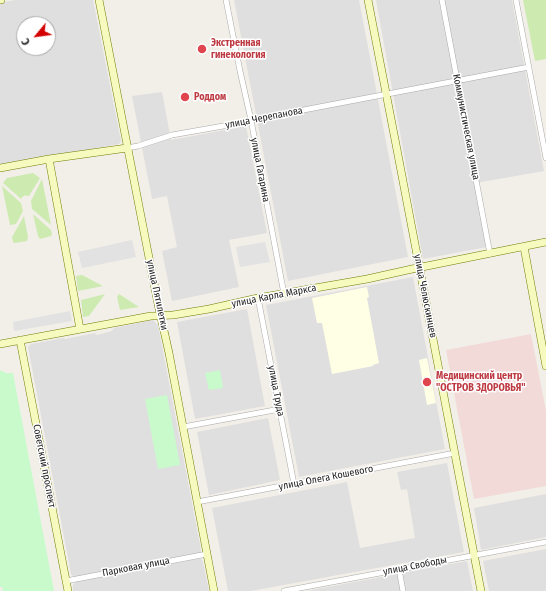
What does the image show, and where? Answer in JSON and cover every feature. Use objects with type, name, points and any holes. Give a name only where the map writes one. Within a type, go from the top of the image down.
[{"type":"main road","name":"улица Пятилетки","points":[[99,0],[214,591]]},
{"type":"main road","name":"улица Челюскинцев","points":[[368,0],[481,591]]},
{"type":"main road","name":"улица Черепанова","points":[[0,168],[49,159],[127,148]]},
{"type":"main road","points":[[49,159],[80,329]]},
{"type":"main road","name":"улица Карла Маркса","points":[[0,344],[151,316],[172,315],[209,309],[258,298],[367,279],[412,268],[420,268],[546,242]]},
{"type":"main road","points":[[524,246],[546,366]]},
{"type":"main road","name":"Советский проспект","points":[[20,340],[68,591]]},
{"type":"street","name":"улица Гагарина","points":[[226,0],[251,120],[284,294]]},
{"type":"street","name":"Коммунистическая улица","points":[[442,0],[490,254]]},
{"type":"street","points":[[516,0],[546,158]]},
{"type":"street","name":"улица Черепанова","points":[[127,148],[172,135],[529,67]]},
{"type":"street","name":"улица Труда","points":[[258,298],[294,484]]},
{"type":"street","points":[[183,427],[280,409]]},
{"type":"street","name":"улица Олега Кошевого","points":[[197,502],[455,453]]},
{"type":"street","name":"улица Свободы","points":[[284,591],[546,542]]},
{"type":"street","name":"Парковая улица","points":[[66,581],[207,554]]},
{"type":"street","points":[[399,570],[403,591]]},
{"type":"shaded area","points":[[15,0],[93,0],[121,141],[119,144],[0,166],[0,3]]},
{"type":"shaded area","points":[[234,0],[359,0],[408,257],[288,281]]},
{"type":"shaded area","points":[[376,0],[512,0],[544,171],[476,183],[487,247],[423,259]]},
{"type":"shaded area","points":[[162,92],[171,140],[246,126],[267,233],[229,240],[239,287],[172,301],[162,251],[177,247],[167,196],[152,199],[132,96]]},
{"type":"shaded area","points":[[132,240],[136,257],[82,268],[78,252]]},
{"type":"shaded area","points":[[265,242],[270,262],[240,267],[236,247]]},
{"type":"shaded area","points":[[413,277],[445,449],[299,477],[266,305]]},
{"type":"shaded area","points":[[367,287],[369,297],[367,298],[379,363],[373,366],[332,374],[322,323],[317,323],[312,298]]},
{"type":"shaded area","points":[[247,309],[265,406],[195,419],[177,322]]},
{"type":"shaded area","points":[[70,311],[72,321],[14,331],[13,322]]},
{"type":"shaded area","points":[[153,320],[158,325],[201,550],[200,553],[197,554],[74,577],[71,574],[28,347],[31,344],[63,338],[65,339],[95,333],[97,335],[112,331],[114,328]]},
{"type":"shaded area","points":[[531,334],[546,411],[546,486],[474,499],[446,350]]},
{"type":"shaded area","name":"Медицинский центр \"ОСТРОВ ЗДОРОВЬЯ\"","points":[[427,358],[436,403],[427,405],[419,360]]},
{"type":"shaded area","points":[[268,418],[280,480],[209,495],[197,432]]},
{"type":"shaded area","points":[[447,463],[464,552],[251,591],[228,591],[212,508],[347,482],[360,548],[415,538],[407,489],[401,490],[397,472]]},
{"type":"shaded area","points":[[546,494],[546,537],[481,550],[474,508]]},
{"type":"shaded area","points":[[546,549],[546,591],[489,591],[483,561]]},
{"type":"shaded area","points":[[201,559],[203,562],[209,591],[73,591],[73,585],[76,582]]},
{"type":"shaded area","points":[[467,561],[473,591],[306,591]]},
{"type":"green space","points":[[523,0],[546,0],[546,59],[535,61]]},
{"type":"green space","points":[[33,173],[40,178],[29,196],[26,195],[21,199],[3,183],[7,178]]},
{"type":"green space","points":[[42,179],[51,225],[32,209],[31,201]]},
{"type":"green space","points":[[2,186],[21,203],[23,211],[16,224],[10,225]]},
{"type":"green space","points":[[33,214],[51,230],[51,236],[40,239]]},
{"type":"green space","points":[[24,216],[28,237],[27,241],[15,243],[13,242],[12,237]]},
{"type":"green space","points":[[82,275],[103,286],[78,291],[76,276]]},
{"type":"green space","points":[[105,294],[89,316],[83,317],[81,300]]},
{"type":"green space","points":[[119,294],[139,307],[120,310],[117,297]]},
{"type":"green space","points":[[0,370],[6,373],[13,373],[54,591],[3,591],[2,587],[0,587]]},
{"type":"green space","points":[[220,370],[223,388],[209,390],[205,373]]},
{"type":"green space","points":[[167,395],[180,465],[158,469],[145,399]]},
{"type":"place","name":"Экстренная гинекология","points":[[202,49]]},
{"type":"place","name":"Роддом","points":[[185,97]]},
{"type":"place","name":"Медицинский центр \"ОСТРОВ ЗДОРОВЬЯ\"","points":[[427,382]]}]
